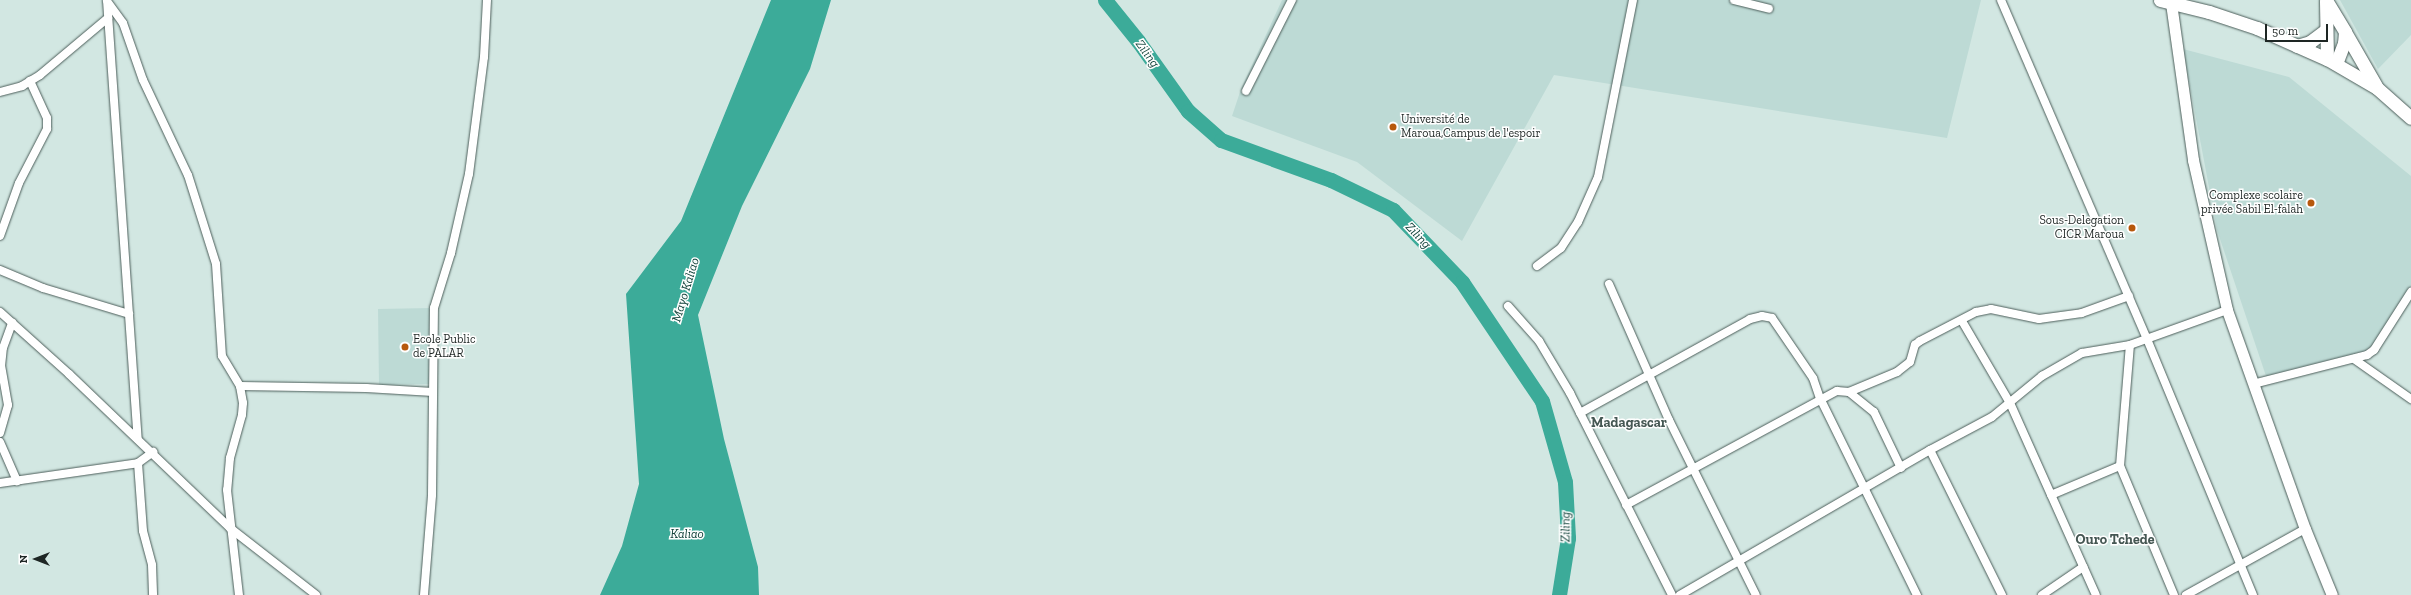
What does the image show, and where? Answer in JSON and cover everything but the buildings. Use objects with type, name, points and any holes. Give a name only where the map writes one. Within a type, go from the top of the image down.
[{"type":"main road","points":[[2326,0],[2326,30],[2332,62]]},
{"type":"main road","points":[[2326,0],[2377,88]]},
{"type":"main road","points":[[2332,595],[2305,529],[2227,310],[2192,160],[2166,1],[2257,28],[2332,62],[2377,88],[2411,118]]},
{"type":"main road","points":[[2297,46],[2310,42],[2326,30]]},
{"type":"main road","points":[[2332,62],[2343,49],[2345,32]]},
{"type":"street","points":[[424,595],[432,495],[434,308],[451,253],[469,174],[484,57],[488,0]]},
{"type":"street","points":[[1246,91],[1292,0]]},
{"type":"street","points":[[1537,266],[1561,248],[1578,222],[1598,177],[1633,0]]},
{"type":"street","points":[[1734,0],[1769,10]]},
{"type":"street","points":[[2001,0],[2129,296],[2253,595]]},
{"type":"street","points":[[107,1],[138,439]]},
{"type":"street","points":[[107,1],[123,23],[143,80],[188,175],[216,264],[222,356],[240,386],[242,415],[230,458],[227,490],[230,528],[239,595]]},
{"type":"street","points":[[0,92],[30,81],[62,59],[108,18]]},
{"type":"street","points":[[0,236],[19,182],[47,129],[47,118],[30,81]]},
{"type":"street","points":[[0,270],[43,288],[129,314]]},
{"type":"street","points":[[1609,284],[1692,470],[1756,595]]},
{"type":"street","points":[[2253,384],[2354,359],[2374,350],[2411,292]]},
{"type":"street","points":[[1626,505],[1692,470],[1820,398],[1836,391],[1849,392],[1897,372],[1910,362],[1915,345],[1920,341],[1985,310],[2030,319],[2082,313],[2129,296]]},
{"type":"street","points":[[1508,306],[1539,341],[1580,413],[1672,595]]},
{"type":"street","points":[[1680,595],[1740,562],[1930,450],[1992,417],[2042,376],[2082,353],[2130,345],[2227,310]]},
{"type":"street","points":[[0,312],[153,452],[230,528],[316,595]]},
{"type":"street","points":[[1580,413],[1750,319],[1762,316],[1772,318],[1813,378],[1820,398],[1917,595]]},
{"type":"street","points":[[1962,321],[2010,403],[2096,595]]},
{"type":"street","points":[[0,433],[8,406],[1,366],[3,348],[12,323]]},
{"type":"street","points":[[2130,345],[2120,466],[2174,595]]},
{"type":"street","points":[[2354,359],[2411,399]]},
{"type":"street","points":[[240,386],[366,388],[433,392]]},
{"type":"street","points":[[1849,392],[1874,412],[1901,468]]},
{"type":"street","points":[[0,442],[17,481]]},
{"type":"street","points":[[1930,450],[2002,595]]},
{"type":"street","points":[[0,482],[17,481],[138,463],[153,452]]},
{"type":"street","points":[[138,463],[143,530],[152,565],[153,595]]},
{"type":"street","points":[[2051,495],[2120,466]]},
{"type":"street","points":[[2186,595],[2305,529]]},
{"type":"street","points":[[2042,595],[2083,567]]},
{"type":"shaded area","name":"Université de Maroua,Campus de l'espoir","points":[[1282,0],[1981,0],[1947,138],[1554,75],[1462,241],[1357,162],[1232,116],[1241,89]]},
{"type":"shaded area","points":[[2340,0],[2411,0],[2411,35],[2378,69]]},
{"type":"shaded area","name":"Complexe scolaire privée Sabil El-falah","points":[[2183,49],[2289,77],[2411,176],[2411,286],[2368,353],[2267,379],[2217,230]]},
{"type":"shaded area","name":"Ecole Public de PALAR","points":[[431,308],[432,384],[379,385],[378,309]]},
{"type":"water","name":"Kaliao","points":[[771,0],[831,0],[810,69],[742,206],[698,315],[724,439],[758,567],[759,595],[600,595],[622,546],[639,484],[626,294],[681,221]]},
{"type":"waterway","name":"Ziling","points":[[1105,0],[1138,41],[1188,111],[1221,140],[1331,180],[1393,210],[1462,282],[1542,401],[1565,482],[1568,538],[1559,595]]},
{"type":"place","name":"Université de Maroua,Campus de l'espoir","points":[[1393,127]]},
{"type":"place","name":"Complexe scolaire privée Sabil El-falah","points":[[2311,203]]},
{"type":"place","name":"Sous-Delegation CICR Maroua","points":[[2132,228]]},
{"type":"place","name":"Ecole Public de PALAR","points":[[405,347]]},
{"type":"district","name":"Madagascar","points":[[1629,423]]},
{"type":"district","name":"Ouro Tchede","points":[[2115,540]]},
{"type":"water label","name":"Mayo Kaliao","points":[[686,290]]}]
